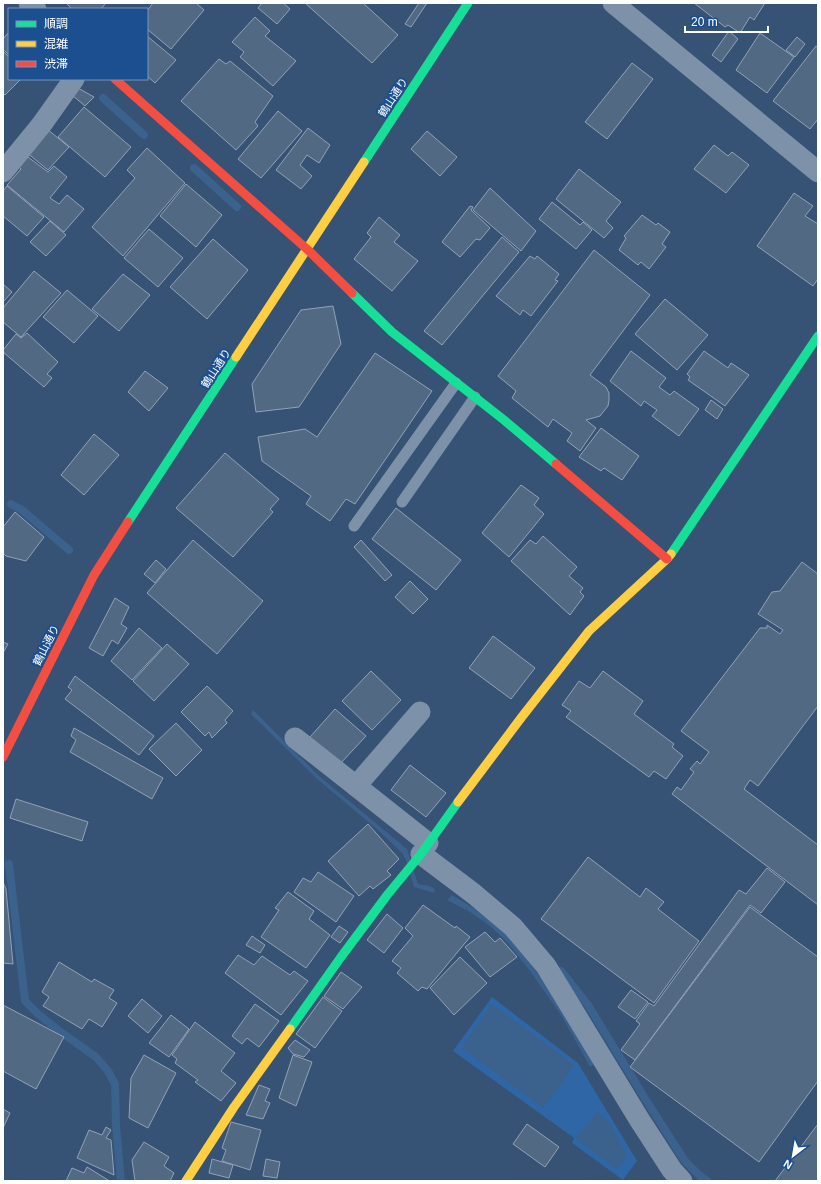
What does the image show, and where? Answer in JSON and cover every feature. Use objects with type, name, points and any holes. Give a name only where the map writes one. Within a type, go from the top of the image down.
[{"type":"street","name":"鶴山通り","points":[[3,757],[94,575],[308,250],[468,3]]},
{"type":"street","points":[[613,3],[818,172]]},
{"type":"street","points":[[3,172],[42,124],[73,80]]},
{"type":"street","points":[[116,80],[308,250],[392,332],[504,420],[667,559]]},
{"type":"street","points":[[186,1181],[234,1106],[341,957],[521,718],[589,631],[667,559],[818,336]]},
{"type":"street","points":[[356,786],[420,712]]},
{"type":"street","points":[[296,738],[356,786],[474,894],[513,927],[546,966],[639,1119],[672,1170],[682,1181]]},
{"type":"lane","points":[[354,526],[456,383]]},
{"type":"lane","points":[[402,502],[475,397]]},
{"type":"shaded area","points":[[253,710],[319,776],[407,849],[418,884],[430,886],[435,889],[434,893],[414,887],[406,860],[402,853],[379,831],[316,778],[251,714]]},
{"type":"shaded area","points":[[452,895],[490,920],[521,951],[560,1007],[594,1064],[590,1067],[561,1015],[530,971],[507,942],[490,926],[470,912],[447,900]]},
{"type":"shaded area","points":[[492,997],[578,1063],[637,1161],[623,1180],[572,1143],[574,1138],[453,1051]]},
{"type":"shaded area","points":[[491,1004],[574,1065],[543,1108],[462,1048]]},
{"type":"shaded area","points":[[597,1112],[609,1122],[627,1156],[617,1169],[576,1139]]},
{"type":"building","points":[[66,3],[106,3],[102,8],[71,8]]},
{"type":"building","points":[[153,3],[196,3],[204,10],[171,49],[148,30],[148,10]]},
{"type":"building","points":[[262,3],[283,3],[290,9],[277,24],[258,8]]},
{"type":"building","points":[[305,3],[363,3],[398,35],[372,63]]},
{"type":"building","points":[[419,3],[427,3],[411,27],[405,24]]},
{"type":"building","points":[[694,3],[765,3],[754,20],[750,17],[740,33],[728,25],[725,27]]},
{"type":"building","points":[[255,17],[270,31],[265,36],[296,61],[273,86],[240,57],[244,52],[232,42]]},
{"type":"building","points":[[729,31],[738,39],[721,62],[712,55]]},
{"type":"building","points":[[8,33],[8,54],[3,49],[3,39]]},
{"type":"building","points":[[760,33],[794,57],[767,93],[736,70]]},
{"type":"building","points":[[148,37],[176,60],[155,83],[148,77]]},
{"type":"building","points":[[797,37],[805,44],[795,57],[786,50]]},
{"type":"building","points":[[816,46],[818,47],[818,119],[810,129],[773,101]]},
{"type":"building","points":[[3,51],[8,56],[8,80],[20,80],[5,95],[3,93]]},
{"type":"building","points":[[219,59],[226,64],[230,61],[273,96],[255,122],[258,126],[236,150],[181,101]]},
{"type":"building","points":[[632,63],[653,79],[607,139],[585,122]]},
{"type":"building","points":[[78,88],[94,97],[85,106],[72,95]]},
{"type":"building","points":[[84,107],[131,147],[105,177],[58,137]]},
{"type":"building","points":[[278,111],[302,131],[261,178],[238,159]]},
{"type":"building","points":[[308,128],[330,145],[319,163],[307,155],[300,165],[312,176],[301,189],[276,170]]},
{"type":"building","points":[[47,129],[69,147],[48,170],[26,152]]},
{"type":"building","points":[[427,131],[457,157],[440,176],[411,149]]},
{"type":"building","points":[[714,145],[728,156],[732,152],[749,165],[726,193],[694,169]]},
{"type":"building","points":[[147,148],[185,183],[123,256],[92,227],[135,178],[127,170]]},
{"type":"building","points":[[28,157],[48,172],[54,166],[67,177],[50,198],[59,204],[67,195],[84,209],[64,232],[7,185],[21,169],[17,165]]},
{"type":"building","points":[[579,169],[621,202],[606,221],[613,228],[604,238],[556,199]]},
{"type":"building","points":[[186,184],[222,215],[196,247],[160,216]]},
{"type":"building","points":[[7,186],[44,217],[27,236],[3,216],[3,191]]},
{"type":"building","points":[[490,188],[536,231],[521,251],[473,210]]},
{"type":"building","points":[[794,193],[813,206],[805,216],[818,224],[818,279],[813,286],[757,246]]},
{"type":"building","points":[[552,202],[580,225],[583,222],[592,230],[576,249],[539,219]]},
{"type":"building","points":[[470,206],[473,207],[471,210],[490,228],[480,240],[476,239],[460,257],[442,242]]},
{"type":"building","points":[[642,215],[656,225],[658,223],[670,232],[662,244],[666,247],[649,269],[641,262],[638,265],[619,250],[626,238],[624,236]]},
{"type":"building","points":[[379,217],[400,235],[394,242],[418,261],[392,291],[354,259],[371,237],[367,233]]},
{"type":"building","points":[[50,221],[66,235],[46,256],[30,242]]},
{"type":"building","points":[[149,229],[183,258],[158,287],[124,258]]},
{"type":"building","points":[[502,237],[519,252],[442,345],[424,331]]},
{"type":"building","points":[[213,239],[248,270],[207,319],[170,287]]},
{"type":"building","points":[[594,250],[650,295],[590,375],[606,387],[609,393],[609,400],[608,406],[600,416],[586,420],[596,428],[580,451],[567,441],[572,433],[553,419],[548,427],[512,398],[516,391],[498,376]]},
{"type":"building","points":[[530,256],[535,259],[537,256],[559,274],[555,280],[558,281],[531,316],[523,310],[520,315],[496,296]]},
{"type":"building","points":[[34,271],[61,293],[21,337],[3,322],[3,308]]},
{"type":"building","points":[[123,274],[150,295],[119,331],[92,309]]},
{"type":"building","points":[[3,284],[12,292],[3,302]]},
{"type":"building","points":[[67,290],[98,316],[74,343],[43,317]]},
{"type":"building","points":[[665,299],[708,335],[677,370],[635,334]]},
{"type":"building","points":[[333,306],[341,344],[299,407],[256,412],[252,384],[301,310]]},
{"type":"building","points":[[27,333],[58,362],[47,374],[52,378],[44,387],[3,352],[16,334],[21,338]]},
{"type":"building","points":[[631,351],[666,378],[659,387],[670,395],[674,391],[699,409],[679,436],[652,416],[657,410],[644,401],[641,406],[610,381]]},
{"type":"building","points":[[704,351],[728,368],[731,363],[749,375],[725,406],[688,380],[690,377],[687,374]]},
{"type":"building","points":[[375,353],[432,391],[355,504],[346,499],[330,521],[306,504],[311,496],[262,461],[258,437],[305,429],[317,437]]},
{"type":"building","points":[[145,371],[168,388],[149,411],[128,392]]},
{"type":"building","points":[[711,400],[723,409],[717,419],[705,410]]},
{"type":"building","points":[[601,428],[639,456],[622,480],[604,468],[601,471],[579,457]]},
{"type":"building","points":[[94,434],[119,455],[84,495],[61,475]]},
{"type":"building","points":[[225,453],[279,499],[270,509],[273,512],[233,557],[176,508]]},
{"type":"building","points":[[521,485],[539,498],[534,505],[544,514],[509,557],[482,533]]},
{"type":"building","points":[[396,508],[461,560],[436,590],[372,539]]},
{"type":"building","points":[[15,512],[44,537],[26,561],[6,556],[3,553],[3,527]]},
{"type":"building","points":[[543,536],[577,567],[569,576],[583,588],[580,592],[584,596],[570,615],[511,561],[530,540],[536,544]]},
{"type":"building","points":[[193,540],[263,601],[217,654],[147,593]]},
{"type":"building","points":[[361,540],[392,575],[385,581],[354,547]]},
{"type":"building","points":[[156,560],[166,569],[155,583],[144,574]]},
{"type":"building","points":[[802,562],[818,574],[818,706],[758,786],[750,780],[744,789],[818,845],[818,905],[672,794],[677,787],[681,790],[694,772],[690,769],[697,761],[700,764],[709,752],[681,731],[760,628],[767,628],[767,625],[780,634],[783,630],[758,614],[772,592],[780,591]]},
{"type":"building","points":[[410,581],[428,599],[413,614],[395,597]]},
{"type":"building","points":[[115,598],[129,607],[121,624],[127,628],[118,644],[112,640],[103,656],[89,648]]},
{"type":"building","points":[[139,628],[162,648],[132,680],[111,661]]},
{"type":"building","points":[[493,636],[535,668],[511,699],[469,668]]},
{"type":"building","points":[[3,642],[8,644],[3,653]]},
{"type":"building","points":[[167,644],[189,664],[154,701],[133,681]]},
{"type":"building","points":[[371,671],[401,700],[372,730],[342,701]]},
{"type":"building","points":[[603,671],[643,701],[634,714],[674,744],[672,747],[683,756],[666,779],[654,771],[649,777],[566,717],[571,711],[562,705],[579,681],[590,688]]},
{"type":"building","points":[[75,676],[154,736],[139,755],[65,699],[72,690],[68,687]]},
{"type":"building","points":[[207,686],[233,711],[225,720],[227,723],[212,738],[209,732],[205,736],[181,712]]},
{"type":"building","points":[[335,709],[366,736],[340,764],[310,737]]},
{"type":"building","points":[[176,723],[202,750],[176,776],[149,749]]},
{"type":"building","points":[[74,728],[163,778],[152,799],[70,752],[76,740],[71,736]]},
{"type":"building","points":[[410,765],[446,793],[426,817],[391,790]]},
{"type":"building","points":[[16,799],[88,822],[82,841],[10,818]]},
{"type":"building","points":[[368,824],[399,859],[387,871],[391,875],[373,889],[370,886],[359,896],[328,861]]},
{"type":"building","points":[[588,857],[640,897],[646,888],[664,902],[658,909],[699,941],[654,1003],[541,919]]},
{"type":"building","points":[[767,868],[785,882],[761,913],[750,905],[635,1060],[621,1050],[640,1024],[636,1021],[649,1003],[654,1006],[739,890],[746,894]]},
{"type":"building","points":[[318,872],[354,896],[336,922],[294,892],[303,878],[311,882]]},
{"type":"building","points":[[3,882],[6,889],[13,964],[3,963]]},
{"type":"building","points":[[288,892],[314,911],[309,919],[330,935],[306,968],[261,937],[279,910],[275,908]]},
{"type":"building","points":[[423,905],[455,928],[456,926],[470,937],[427,989],[422,987],[418,991],[397,973],[401,968],[392,961],[413,936],[405,928]]},
{"type":"building","points":[[750,907],[818,957],[818,1081],[759,1162],[630,1067]]},
{"type":"building","points":[[387,914],[403,928],[384,953],[367,940]]},
{"type":"building","points":[[339,926],[348,932],[340,943],[331,937]]},
{"type":"building","points":[[485,932],[495,942],[500,938],[517,957],[490,977],[465,947]]},
{"type":"building","points":[[252,936],[265,945],[260,953],[246,945]]},
{"type":"building","points":[[238,955],[254,965],[262,956],[290,975],[294,971],[308,981],[281,1015],[225,973]]},
{"type":"building","points":[[460,957],[487,983],[454,1015],[430,988]]},
{"type":"building","points":[[59,962],[92,982],[94,979],[114,990],[109,998],[117,1003],[102,1027],[89,1019],[82,1029],[43,1006],[49,997],[42,992]]},
{"type":"building","points":[[341,972],[362,987],[343,1009],[324,996]]},
{"type":"building","points":[[631,990],[648,1002],[635,1019],[618,1007]]},
{"type":"building","points":[[323,997],[342,1011],[315,1048],[296,1034]]},
{"type":"building","points":[[142,999],[162,1016],[148,1033],[128,1016]]},
{"type":"building","points":[[255,1004],[279,1021],[259,1047],[247,1038],[242,1044],[232,1036]]},
{"type":"building","points":[[3,1005],[64,1037],[36,1089],[3,1071]]},
{"type":"building","points":[[171,1015],[189,1029],[169,1057],[149,1043]]},
{"type":"building","points":[[195,1022],[235,1053],[221,1071],[236,1083],[221,1101],[195,1082],[198,1080],[175,1063],[177,1059],[172,1055]]},
{"type":"building","points":[[295,1040],[310,1050],[304,1057],[293,1054],[288,1048]]},
{"type":"building","points":[[144,1055],[176,1073],[148,1128],[129,1118],[131,1078]]},
{"type":"building","points":[[293,1055],[312,1062],[296,1106],[279,1098]]},
{"type":"building","points":[[259,1085],[270,1089],[265,1101],[270,1103],[263,1119],[246,1115]]},
{"type":"building","points":[[3,1109],[10,1113],[3,1128]]},
{"type":"building","points":[[231,1122],[261,1130],[250,1170],[222,1161],[226,1150],[222,1148]]},
{"type":"building","points":[[527,1124],[559,1147],[545,1167],[513,1144]]},
{"type":"building","points":[[818,1124],[818,1181],[775,1181]]},
{"type":"building","points":[[106,1127],[111,1130],[106,1138],[111,1140],[114,1175],[77,1158],[89,1130],[102,1135]]},
{"type":"building","points":[[144,1142],[169,1157],[164,1166],[174,1173],[170,1181],[135,1181],[132,1160]]},
{"type":"building","points":[[212,1159],[233,1165],[229,1178],[209,1173]]},
{"type":"building","points":[[266,1159],[280,1162],[277,1178],[263,1176]]},
{"type":"building","points":[[87,1167],[108,1180],[66,1181],[72,1168],[84,1173]]},
{"type":"waterway","points":[[103,98],[144,135]]},
{"type":"waterway","points":[[194,168],[237,207]]},
{"type":"waterway","points":[[11,504],[22,510],[69,550]]},
{"type":"waterway","points":[[9,864],[25,1001],[58,1030],[96,1057],[108,1071],[115,1084],[116,1125],[121,1181]]},
{"type":"waterway","points":[[561,971],[588,1005],[685,1161],[707,1181]]},
{"type":"traffic: fast","points":[[364,162],[468,3]]},
{"type":"traffic: fast","points":[[352,293],[392,332],[504,420],[556,464]]},
{"type":"traffic: fast","points":[[671,554],[818,336]]},
{"type":"traffic: fast","points":[[128,522],[236,357]]},
{"type":"traffic: fast","points":[[290,1029],[341,957],[388,894],[421,854],[458,802]]},
{"type":"traffic: slow","points":[[236,357],[364,162]]},
{"type":"traffic: slow","points":[[458,802],[589,631],[671,554]]},
{"type":"traffic: slow","points":[[186,1181],[234,1107],[290,1029]]},
{"type":"traffic: jam","points":[[116,80],[308,250],[352,293]]},
{"type":"traffic: jam","points":[[556,464],[667,559]]},
{"type":"traffic: jam","points":[[3,757],[94,575],[128,522]]}]
